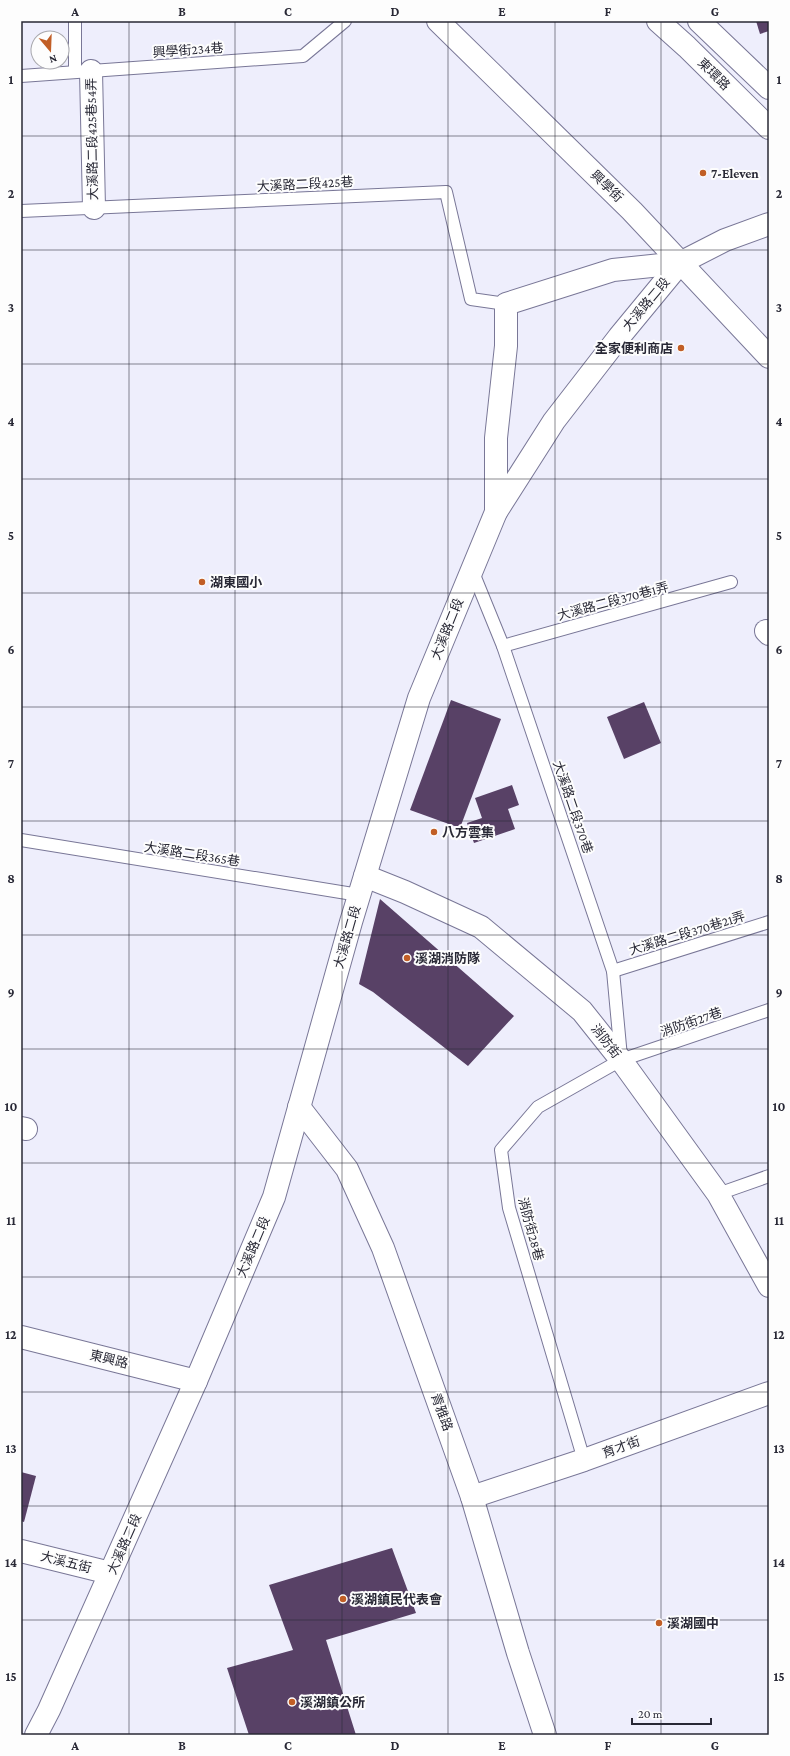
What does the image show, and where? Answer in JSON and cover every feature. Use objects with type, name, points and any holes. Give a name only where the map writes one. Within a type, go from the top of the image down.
[{"type":"street","name":"興學街","points":[[438,21],[632,211],[769,357]]},
{"type":"street","name":"東環路","points":[[658,21],[687,47],[769,128]]},
{"type":"street","points":[[699,21],[769,88]]},
{"type":"street","name":"大溪路二段425巷54弄","points":[[83,72],[94,208]]},
{"type":"street","name":"大溪路二段","points":[[36,1735],[49,1710],[196,1381],[274,1197],[362,886],[419,698],[496,512],[554,421],[619,337],[680,263],[725,240],[769,224]]},
{"type":"street","points":[[496,512],[496,438],[506,346],[506,304],[613,270],[680,263]]},
{"type":"street","name":"消防街","points":[[362,886],[405,892],[481,928],[582,1011],[621,1060],[718,1194],[769,1286]]},
{"type":"street","name":"青雅路","points":[[299,1107],[348,1170],[383,1248],[472,1497],[518,1652],[545,1735]]},
{"type":"street","name":"東興路","points":[[21,1337],[196,1381]]},
{"type":"street","name":"育才街","points":[[472,1497],[584,1460],[769,1393]]},
{"type":"street","name":"大溪五街","points":[[21,1551],[110,1573]]},
{"type":"lane","name":"大溪路二段425巷54弄","points":[[75,21],[83,72]]},
{"type":"lane","name":"興學街234巷","points":[[21,76],[303,56],[345,21]]},
{"type":"lane","name":"大溪路二段425巷","points":[[21,211],[446,192],[472,299],[506,304]]},
{"type":"lane","name":"大溪路二段370巷","points":[[472,568],[503,646],[613,971],[621,1060]]},
{"type":"lane","name":"大溪路二段370巷1弄","points":[[503,646],[731,582]]},
{"type":"lane","name":"大溪路二段365巷","points":[[21,840],[362,886]]},
{"type":"lane","name":"大溪路二段370巷21弄","points":[[613,971],[769,922]]},
{"type":"lane","name":"消防街27巷","points":[[621,1060],[769,1010]]},
{"type":"lane","name":"消防街28巷","points":[[584,1460],[509,1208],[501,1150],[538,1107],[621,1060]]},
{"type":"lane","points":[[718,1194],[769,1176]]},
{"type":"building","points":[[756,21],[769,21],[769,31],[760,34]]},
{"type":"building","points":[[451,700],[501,719],[460,828],[410,810]]},
{"type":"building","points":[[644,702],[661,743],[624,759],[607,717]]},
{"type":"building","points":[[512,785],[519,805],[508,809],[515,829],[474,843],[467,823],[482,818],[475,798]]},
{"type":"building","name":"溪湖消防隊","points":[[380,899],[514,1016],[468,1066],[373,992],[359,984]]},
{"type":"building","points":[[21,1472],[36,1476],[24,1522],[21,1521]]},
{"type":"building","points":[[392,1548],[416,1613],[326,1640],[356,1735],[249,1735],[227,1668],[293,1650],[269,1585]]},
{"type":"place","name":"7-Eleven","points":[[703,173]]},
{"type":"place","name":"全家便利商店","points":[[681,348]]},
{"type":"place","name":"湖東國小","points":[[202,582]]},
{"type":"place","name":"八方雲集","points":[[434,832]]},
{"type":"place","name":"溪湖消防隊","points":[[407,958]]},
{"type":"place","name":"溪湖鎮民代表會","points":[[343,1599]]},
{"type":"place","name":"溪湖國中","points":[[659,1623]]},
{"type":"place","name":"溪湖鎮公所","points":[[292,1702]]}]
